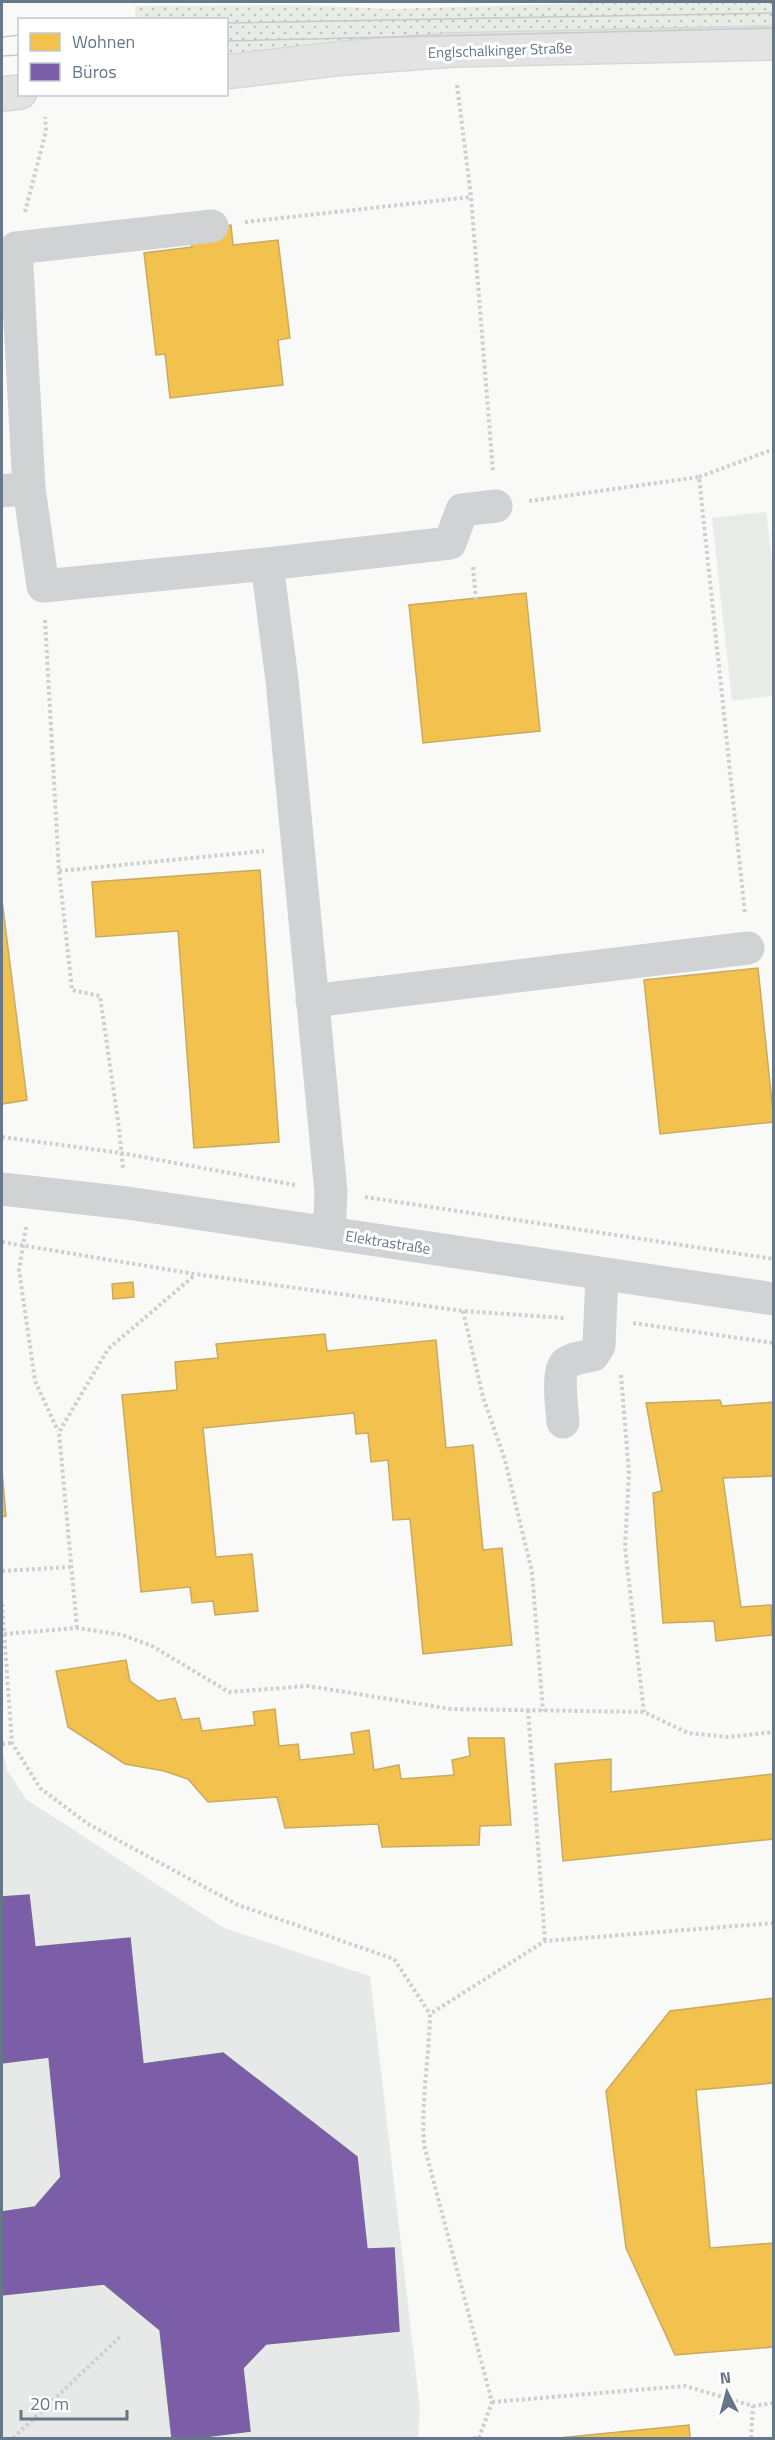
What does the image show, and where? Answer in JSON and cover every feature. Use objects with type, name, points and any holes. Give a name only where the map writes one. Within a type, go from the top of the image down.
[{"type":"main road","name":"Englschalkinger Straße","points":[[228,72],[344,58],[453,50],[774,43]]},
{"type":"main road","points":[[2,94],[32,101]]},
{"type":"street","points":[[212,226],[16,248],[15,490],[43,586],[450,543],[462,510],[496,506]]},
{"type":"street","points":[[267,564],[282,680],[331,1192],[329,1233]]},
{"type":"street","points":[[312,1001],[748,948]]},
{"type":"street","name":"Elektrastraße","points":[[17,1191],[127,1203],[774,1299]]},
{"type":"street","points":[[563,1422],[561,1374],[564,1366],[575,1359],[593,1355],[597,1351],[602,1275]]},
{"type":"path","points":[[457,85],[471,197],[496,506],[699,477],[774,449]]},
{"type":"path","points":[[16,248],[46,131],[32,101]]},
{"type":"path","points":[[212,226],[471,197]]},
{"type":"path","points":[[699,477],[748,948]]},
{"type":"path","points":[[43,586],[59,871],[72,990],[100,996],[121,1153]]},
{"type":"path","points":[[59,871],[297,848]]},
{"type":"path","points":[[2,1137],[121,1153],[331,1192],[774,1259]]},
{"type":"path","points":[[17,1191],[23,1245],[19,1270],[35,1381],[59,1432],[77,1628]]},
{"type":"path","points":[[2,1242],[195,1274],[463,1311],[600,1320],[774,1343]]},
{"type":"path","points":[[59,1432],[108,1349],[195,1274]]},
{"type":"path","points":[[463,1311],[483,1397],[505,1460],[532,1572],[543,1712]]},
{"type":"path","points":[[620,1368],[628,1474],[625,1548],[644,1712]]},
{"type":"path","points":[[2,1570],[70,1567]]},
{"type":"path","points":[[2,1604],[12,1743],[40,1788],[88,1824],[238,1905],[394,1959],[430,2014],[422,2118],[424,2145],[492,2402],[479,2438],[473,2439]]},
{"type":"path","points":[[4,1634],[77,1628],[123,1635],[152,1646],[229,1692],[308,1686],[451,1709],[644,1712],[688,1733],[728,1737],[774,1732]]},
{"type":"path","points":[[528,1710],[545,1941]]},
{"type":"path","points":[[2,1744],[12,1743]]},
{"type":"path","points":[[430,2014],[545,1941],[774,1923]]},
{"type":"path","points":[[13,2439],[121,2336]]},
{"type":"path","points":[[492,2402],[685,2386],[753,2406],[774,2403]]},
{"type":"path","points":[[751,2439],[753,2406]]},
{"type":"shaded area","points":[[632,2],[773,2],[774,33],[228,61],[228,18],[136,18],[135,6],[301,5],[391,9]]},
{"type":"shaded area","points":[[766,512],[774,577],[773,696],[732,701],[712,518]]},
{"type":"shaded area","points":[[2,1749],[7,1770],[26,1799],[224,1928],[370,1976],[420,2408],[418,2438],[2,2438]]},
{"type":"building: Wohnen","points":[[231,225],[233,245],[278,240],[290,338],[278,340],[283,385],[170,398],[165,354],[156,355],[144,253],[192,247],[189,230]]},
{"type":"building: Wohnen","points":[[526,593],[540,731],[423,743],[409,605]]},
{"type":"building: Wohnen","points":[[260,870],[279,1142],[194,1148],[178,931],[96,937],[92,882]]},
{"type":"building: Wohnen","points":[[2,900],[27,1100],[2,1104]]},
{"type":"building: Wohnen","points":[[758,968],[774,1122],[660,1134],[644,980]]},
{"type":"building: Wohnen","points":[[133,1282],[134,1297],[113,1299],[112,1284]]},
{"type":"building: Wohnen","points":[[325,1334],[327,1351],[436,1340],[446,1448],[473,1445],[483,1550],[502,1548],[512,1645],[423,1654],[410,1519],[393,1520],[388,1460],[371,1462],[368,1433],[356,1434],[354,1413],[203,1428],[216,1557],[252,1554],[258,1611],[215,1615],[213,1601],[192,1603],[190,1587],[141,1592],[122,1395],[177,1390],[175,1362],[218,1358],[216,1344]]},
{"type":"building: Wohnen","points":[[720,1400],[722,1406],[774,1402],[774,1476],[723,1478],[741,1607],[771,1605],[772,1635],[716,1641],[714,1621],[663,1623],[653,1493],[662,1491],[646,1403]]},
{"type":"building: Wohnen","points":[[2,1471],[6,1516],[2,1517]]},
{"type":"building: Wohnen","points":[[126,1660],[130,1681],[158,1701],[175,1698],[182,1720],[199,1718],[202,1731],[255,1725],[253,1712],[275,1709],[279,1746],[298,1744],[300,1760],[354,1754],[351,1733],[369,1730],[374,1770],[399,1765],[401,1779],[454,1775],[452,1760],[470,1756],[468,1738],[504,1738],[511,1825],[480,1826],[479,1845],[382,1847],[378,1824],[285,1828],[277,1797],[208,1802],[188,1779],[164,1771],[125,1764],[68,1727],[56,1671]]},
{"type":"building: Wohnen","points":[[611,1759],[611,1792],[774,1774],[774,1839],[563,1861],[555,1764]]},
{"type":"building: Wohnen","points":[[774,1998],[774,2083],[696,2090],[710,2248],[774,2243],[774,2347],[675,2355],[626,2248],[606,2091],[670,2011]]},
{"type":"building: Wohnen","points":[[689,2425],[690,2438],[558,2438]]},
{"type":"building: Büros","points":[[29,1895],[35,1947],[130,1938],[143,2064],[223,2053],[357,2157],[367,2249],[394,2248],[399,2331],[266,2344],[243,2368],[250,2431],[195,2438],[172,2438],[160,2330],[104,2284],[2,2295],[2,2212],[35,2207],[61,2177],[49,2057],[2,2063],[2,1897]]},
{"type":"tram line","points":[[228,23],[774,13]]},
{"type":"tram line","points":[[228,41],[774,28]]},
{"type":"tram line","points":[[2,37],[18,35]]},
{"type":"tram line","points":[[2,56],[18,55]]}]
